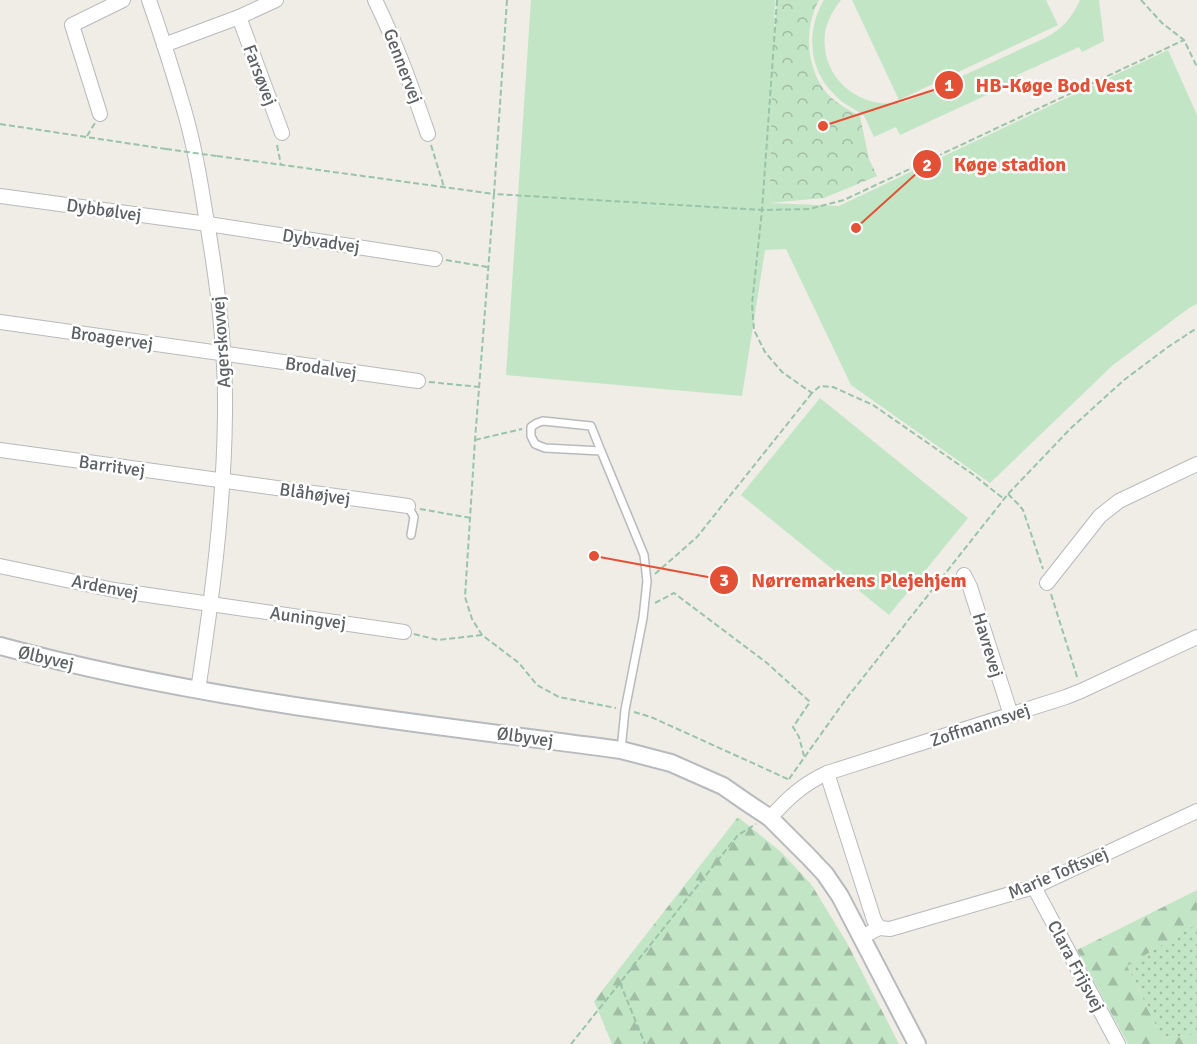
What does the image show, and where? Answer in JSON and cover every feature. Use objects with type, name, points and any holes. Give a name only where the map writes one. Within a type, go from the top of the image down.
[{"type":"street","points":[[100,114],[72,25],[123,0]]},
{"type":"street","name":"Agerskovvej","points":[[149,0],[165,45],[198,169],[218,284],[223,354],[225,413],[223,481],[211,605],[198,690]]},
{"type":"street","points":[[165,45],[276,0]]},
{"type":"street","name":"Gennervej","points":[[375,0],[405,69],[428,134]]},
{"type":"street","name":"Farsøvej","points":[[238,17],[282,133]]},
{"type":"street","name":"Dybbølvej","points":[[0,196],[208,224]]},
{"type":"street","name":"Dybvadvej","points":[[208,224],[435,259]]},
{"type":"street","name":"Broagervej","points":[[0,322],[223,354]]},
{"type":"street","name":"Brodalvej","points":[[223,354],[418,381]]},
{"type":"street","name":"Barritvej","points":[[0,450],[223,481]]},
{"type":"street","points":[[1047,583],[1100,516],[1119,501],[1197,464]]},
{"type":"street","name":"Blåhøjvej","points":[[223,481],[408,506]]},
{"type":"street","name":"Ardenvej","points":[[0,566],[114,590],[211,605]]},
{"type":"street","name":"Havrevej","points":[[964,575],[970,586],[1011,715]]},
{"type":"street","name":"Auningvej","points":[[211,605],[404,632]]},
{"type":"street","name":"Zoffmannsvej","points":[[764,821],[793,784],[812,780],[827,773],[1082,692],[1197,637]]},
{"type":"street","name":"Ølbyvej","points":[[0,646],[43,658],[284,705],[621,750],[671,763],[723,786],[808,856],[825,874],[862,937],[916,1044]]},
{"type":"street","points":[[827,773],[874,920],[879,928]]},
{"type":"street","name":"Marie Toftsvej","points":[[862,937],[879,928],[890,929],[1034,887],[1197,811]]},
{"type":"street","name":"Clara Frijsvej","points":[[1034,887],[1118,1044]]},
{"type":"lane","points":[[601,452],[545,448],[535,444],[531,436],[531,427],[543,421],[591,426],[644,555],[647,581],[644,608],[625,710],[621,750]]},
{"type":"lane","points":[[408,506],[414,517],[411,535]]},
{"type":"path","points":[[507,0],[465,597],[472,618],[482,635],[519,663],[537,685],[559,697],[651,717],[793,784],[804,756],[846,699],[1004,499],[1071,428],[1124,380],[1197,328]]},
{"type":"path","points":[[777,0],[762,210],[752,304],[754,330],[765,352],[782,372],[812,393]]},
{"type":"path","points":[[1141,0],[1162,23],[1184,40],[1197,67]]},
{"type":"path","points":[[0,124],[494,194],[762,210],[809,209],[844,200],[1184,40]]},
{"type":"path","points":[[281,165],[276,140],[282,133]]},
{"type":"path","points":[[428,134],[444,187]]},
{"type":"path","points":[[435,259],[488,267]]},
{"type":"path","points":[[418,381],[480,387]]},
{"type":"path","points":[[647,581],[697,537],[819,386],[833,387],[873,405],[971,473],[1004,499]]},
{"type":"path","points":[[475,440],[531,427]]},
{"type":"path","points":[[408,506],[471,518]]},
{"type":"path","points":[[644,608],[674,593],[766,663],[810,702],[793,727],[799,737],[804,756]]},
{"type":"path","points":[[404,632],[438,640],[482,635]]},
{"type":"path","points":[[750,818],[764,821]]},
{"type":"path","points":[[571,1044],[738,835],[764,821]]},
{"type":"path","points":[[620,983],[645,1044]]},
{"type":"green space","points":[[531,0],[775,0],[769,203],[839,206],[1168,50],[1197,115],[1197,304],[1113,365],[990,483],[851,385],[786,249],[765,250],[742,396],[506,375]]},
{"type":"green space","points":[[777,0],[819,0],[809,34],[814,70],[829,95],[860,116],[869,159],[877,176],[824,198],[769,203],[773,54]]},
{"type":"green space","points":[[824,0],[841,0],[827,24],[825,33],[825,50],[830,66],[849,90],[877,103],[910,100],[1045,38],[1066,22],[1080,0],[1099,0],[1104,41],[1082,52],[1079,47],[1017,75],[1019,80],[900,135],[896,127],[874,137],[864,116],[838,98],[825,84],[819,73],[812,49],[812,36],[818,12]]},
{"type":"green space","points":[[852,0],[1046,0],[1058,25],[899,100]]},
{"type":"green space","points":[[820,398],[968,518],[889,615],[741,495]]},
{"type":"green space","points":[[738,817],[781,852],[811,884],[847,943],[899,1044],[612,1044],[594,1001]]},
{"type":"green space","points":[[1197,890],[1197,924],[1127,966],[1162,1038],[1197,1034],[1197,1044],[1128,1044],[1077,950]]},
{"type":"green space","points":[[1197,924],[1197,1034],[1162,1038],[1127,966]]},
{"type":"place","name":"HB-Køge Bod Vest","points":[[823,126]]},
{"type":"place","name":"Køge stadion","points":[[856,228]]},
{"type":"place","name":"Nørremarkens Plejehjem","points":[[594,556]]}]
